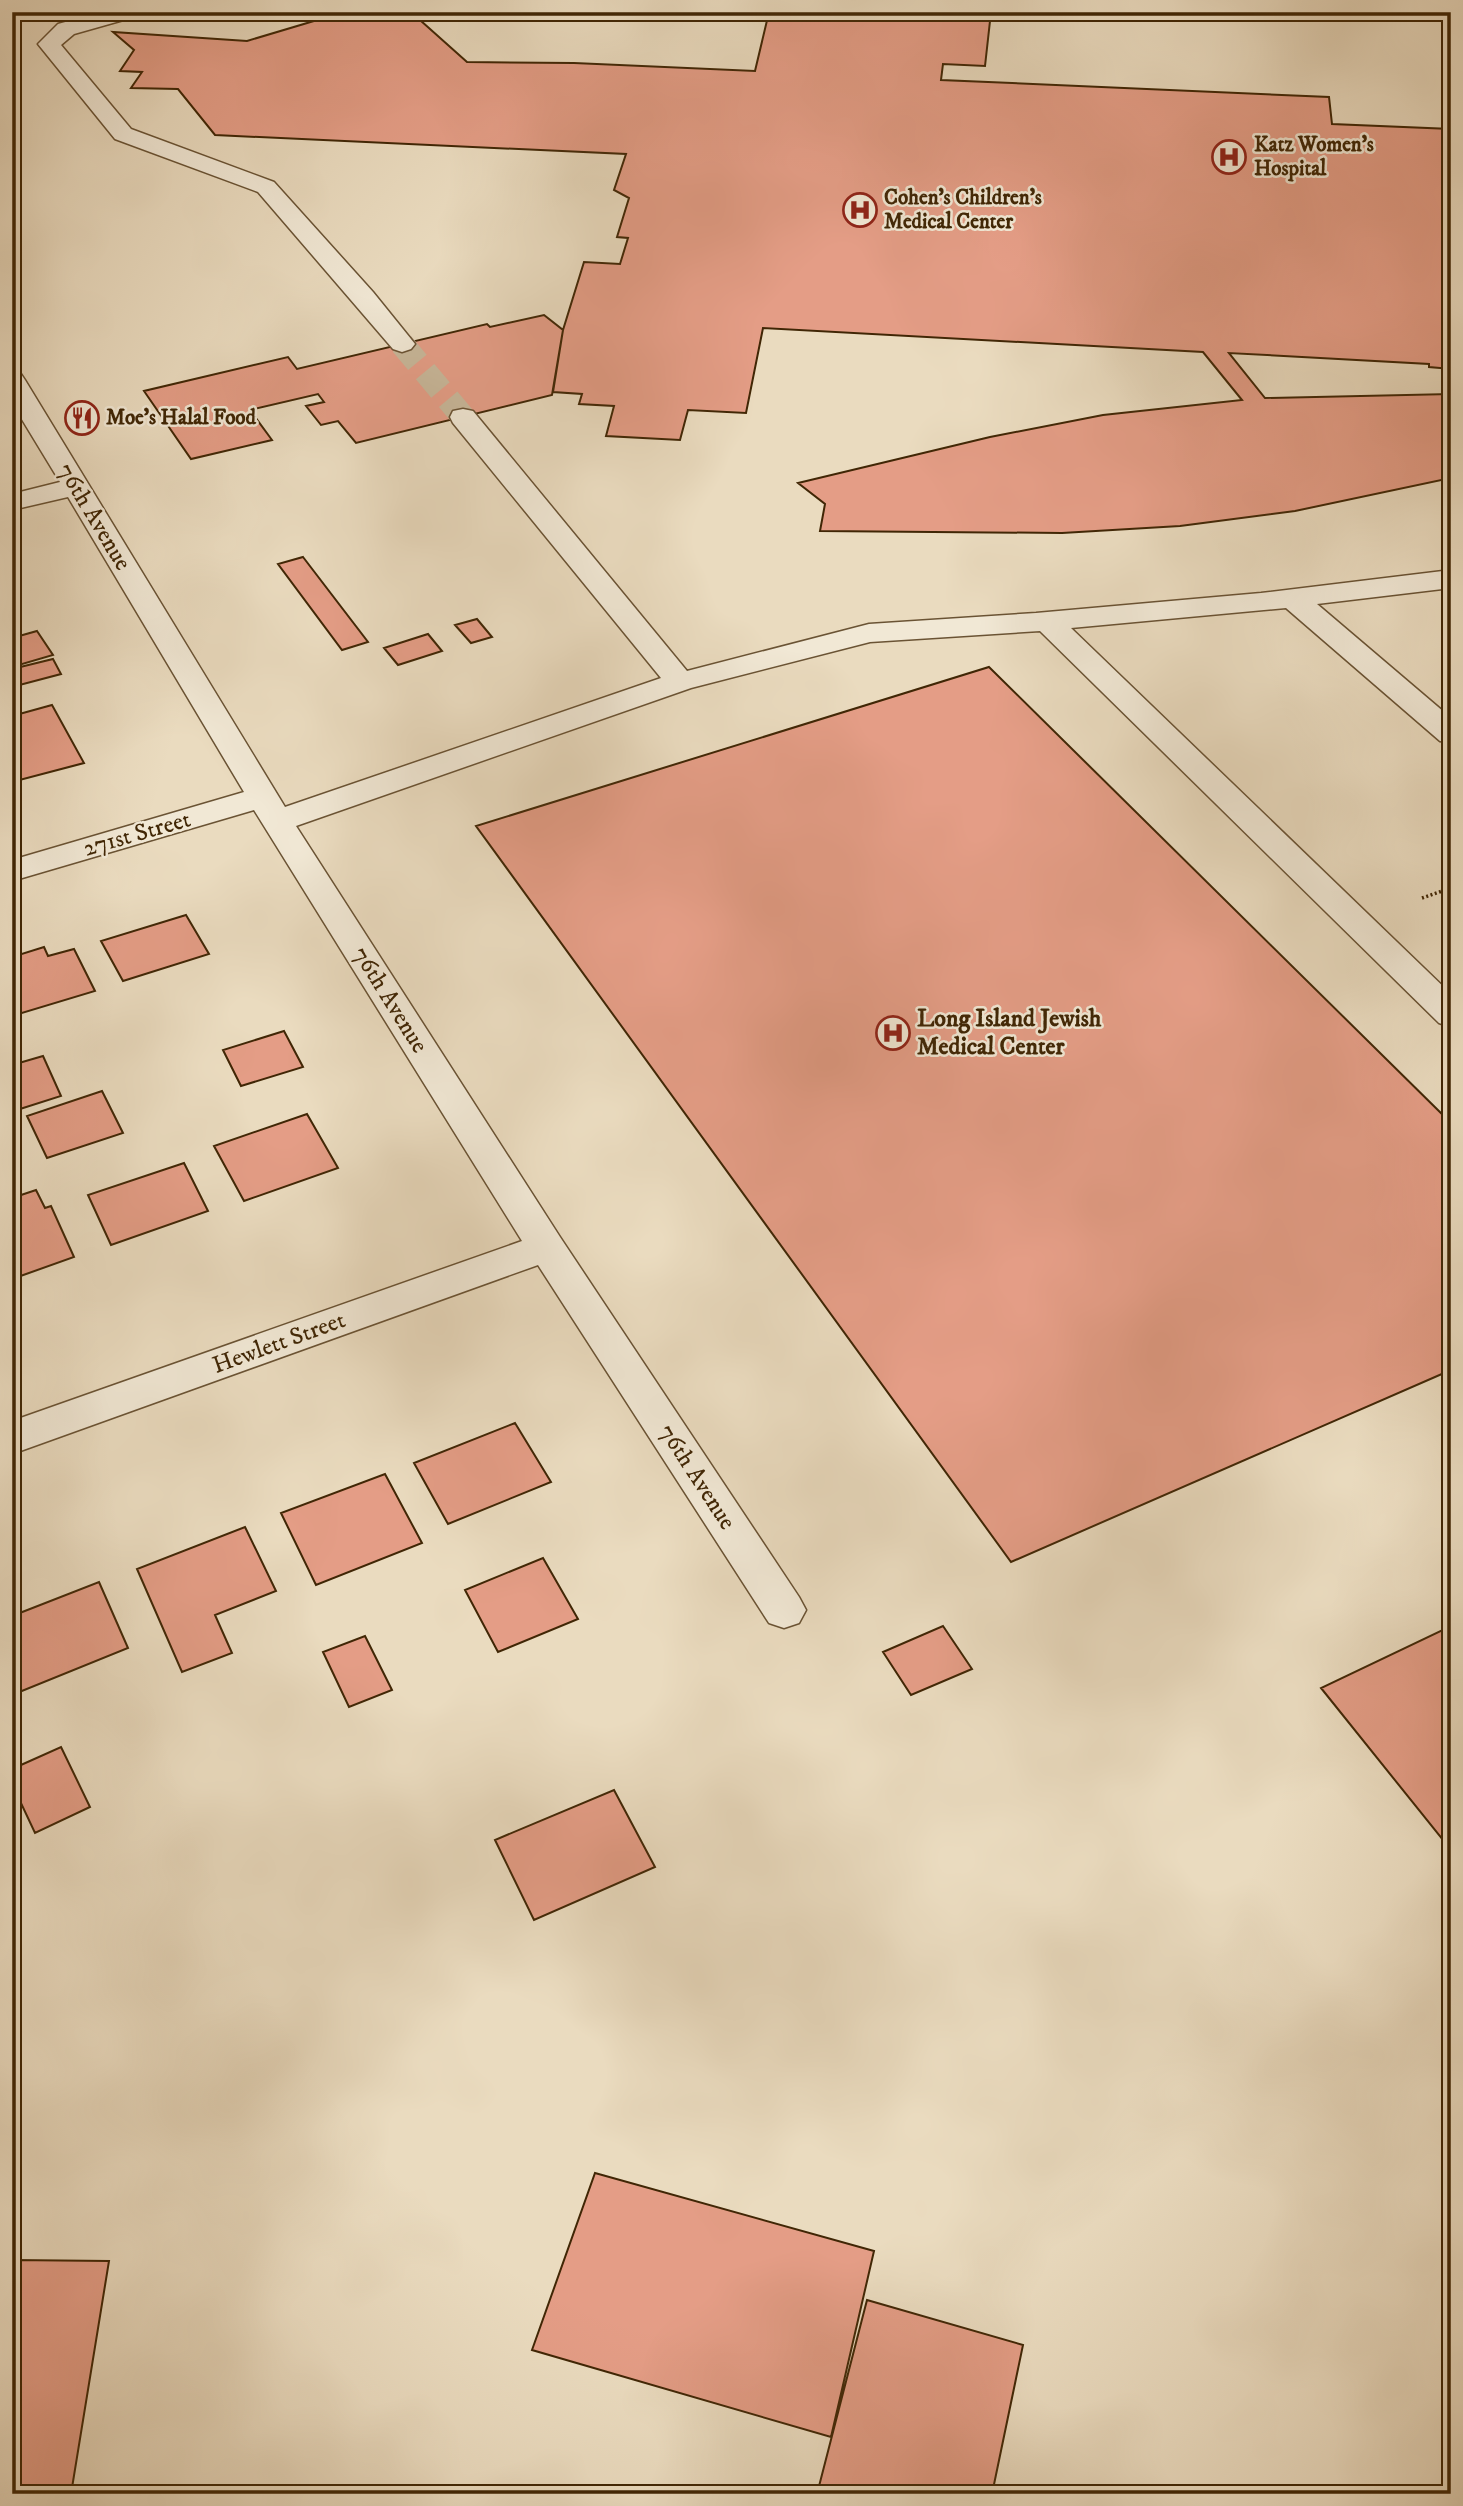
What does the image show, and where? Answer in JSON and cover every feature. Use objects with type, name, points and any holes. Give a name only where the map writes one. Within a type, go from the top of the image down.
[{"type":"street","points":[[126,12],[65,29],[49,44],[123,134],[266,187],[402,344]]},
{"type":"street","name":"76th Avenue","points":[[12,380],[270,809],[546,1247],[784,1610]]},
{"type":"street","points":[[463,417],[680,682]]},
{"type":"street","points":[[12,502],[76,486]]},
{"type":"street","name":"271st Street","points":[[12,871],[270,809],[680,682],[869,633],[1047,621],[1293,599],[1451,579]]},
{"type":"street","points":[[1293,599],[1451,734]]},
{"type":"street","points":[[1047,621],[1451,1015]]},
{"type":"street","name":"Hewlett Street","points":[[12,1438],[546,1247]]},
{"type":"path","points":[[1422,898],[1451,888]]},
{"type":"building","points":[[344,12],[411,12],[467,62],[574,63],[755,71],[769,12],[991,12],[985,66],[943,64],[941,80],[1329,97],[1332,124],[1451,129],[1451,369],[1429,367],[1429,364],[1229,353],[1265,398],[1451,394],[1451,478],[1295,511],[1180,526],[1062,533],[820,531],[825,504],[798,483],[990,437],[1103,415],[1242,400],[1203,352],[763,328],[746,413],[688,410],[680,440],[606,436],[614,406],[579,404],[582,394],[553,392],[563,330],[584,262],[620,264],[628,238],[617,237],[629,198],[614,190],[626,154],[215,135],[178,89],[131,88],[142,72],[120,71],[134,50],[113,32],[247,41]]},
{"type":"building","points":[[544,315],[563,330],[552,395],[356,443],[338,421],[321,425],[306,406],[324,402],[318,394],[250,410],[272,440],[191,459],[144,391],[288,357],[297,369],[487,324],[490,327]]},
{"type":"building","points":[[303,557],[368,642],[342,650],[278,564]]},
{"type":"building","points":[[477,619],[492,637],[471,643],[455,625]]},
{"type":"building","points":[[37,631],[53,655],[12,667],[12,638]]},
{"type":"building","points":[[428,634],[442,651],[398,665],[384,648]]},
{"type":"building","points":[[53,659],[61,674],[12,687],[12,669]]},
{"type":"building","points":[[989,667],[1451,1123],[1451,1370],[1011,1562],[476,826]]},
{"type":"building","points":[[52,705],[84,763],[12,782],[12,716]]},
{"type":"building","points":[[186,915],[209,954],[123,981],[101,941]]},
{"type":"building","points":[[44,947],[48,956],[74,949],[95,991],[12,1016],[12,967],[19,965],[15,956]]},
{"type":"building","points":[[284,1031],[303,1067],[241,1086],[223,1050]]},
{"type":"building","points":[[43,1056],[61,1096],[20,1109],[12,1093],[12,1065]]},
{"type":"building","points":[[102,1091],[123,1133],[47,1158],[27,1116]]},
{"type":"building","points":[[307,1114],[338,1168],[244,1201],[214,1146]]},
{"type":"building","points":[[184,1163],[208,1211],[111,1245],[88,1195]]},
{"type":"building","points":[[36,1190],[45,1208],[51,1206],[74,1257],[12,1279],[12,1198]]},
{"type":"building","points":[[515,1423],[551,1482],[448,1524],[414,1463]]},
{"type":"building","points":[[385,1474],[422,1543],[316,1585],[281,1513]]},
{"type":"building","points":[[245,1527],[276,1591],[215,1615],[232,1653],[182,1672],[137,1569]]},
{"type":"building","points":[[543,1558],[578,1619],[498,1652],[465,1590]]},
{"type":"building","points":[[99,1582],[128,1648],[12,1695],[12,1616]]},
{"type":"building","points":[[943,1626],[972,1669],[911,1695],[883,1652]]},
{"type":"building","points":[[1451,1626],[1451,1850],[1321,1688]]},
{"type":"building","points":[[365,1636],[392,1690],[349,1707],[323,1652]]},
{"type":"building","points":[[61,1747],[90,1807],[35,1833],[12,1784],[12,1769]]},
{"type":"building","points":[[614,1790],[655,1867],[534,1920],[495,1840]]},
{"type":"building","points":[[595,2173],[874,2251],[831,2437],[532,2350]]},
{"type":"building","points":[[12,2260],[109,2261],[71,2494],[12,2494]]},
{"type":"building","points":[[867,2300],[1023,2345],[992,2494],[817,2494]]},
{"type":"tunnel","points":[[402,344],[463,417]]},
{"type":"place","name":"Katz Women's Hospital","points":[[1229,157]]},
{"type":"place","name":"Cohen’s Children’s Medical Center","points":[[860,210]]},
{"type":"place","name":"Moe's Halal Food","points":[[82,418]]},
{"type":"place","name":"Long Island Jewish Medical Center","points":[[893,1033]]}]
